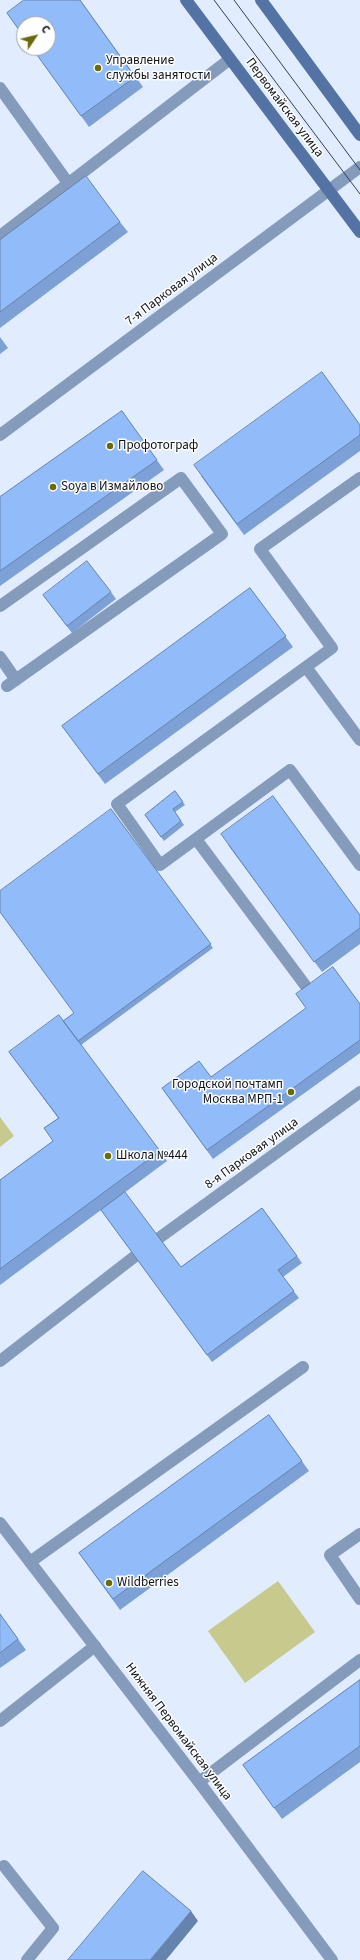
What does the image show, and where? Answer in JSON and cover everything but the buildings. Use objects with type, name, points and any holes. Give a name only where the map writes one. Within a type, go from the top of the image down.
[{"type":"main road","name":"Первомайская улица","points":[[186,0],[360,232]]},
{"type":"main road","points":[[261,0],[360,135]]},
{"type":"street","points":[[0,236],[230,59]]},
{"type":"street","points":[[0,88],[68,183]]},
{"type":"street","name":"7-я Парковая улица","points":[[0,435],[360,167]]},
{"type":"street","points":[[0,606],[181,478],[222,534],[11,683],[0,657]]},
{"type":"street","points":[[360,478],[260,549],[332,648],[117,804],[160,865],[290,770],[360,865]]},
{"type":"street","points":[[306,666],[360,740]]},
{"type":"street","points":[[196,838],[305,985]]},
{"type":"street","name":"8-я Парковая улица","points":[[160,1238],[360,1092]]},
{"type":"street","points":[[0,1361],[134,1257]]},
{"type":"street","points":[[30,1562],[302,1367]]},
{"type":"street","name":"Нижняя Первомайская улица","points":[[1,1526],[199,1782],[332,1960]]},
{"type":"street","points":[[360,1534],[330,1555],[360,1599]]},
{"type":"street","points":[[0,1721],[95,1646]]},
{"type":"street","points":[[199,1782],[360,1660]]},
{"type":"street","points":[[1,1865],[53,1928],[27,1960]]},
{"type":"green space","points":[[0,1117],[14,1136],[0,1147]]},
{"type":"green space","points":[[278,1581],[315,1632],[245,1683],[208,1631]]},
{"type":"tram line","points":[[214,0],[360,194]]},
{"type":"tram line","points":[[234,0],[360,170]]},
{"type":"place","name":"Управление cлужбы занятости","points":[[98,68]]},
{"type":"place","name":"Профотограф","points":[[110,446]]},
{"type":"place","name":"Soya в Измайлово","points":[[53,487]]},
{"type":"place","name":"Городской почтамп Москва МРП-1","points":[[291,1092]]},
{"type":"place","name":"Школа №444","points":[[108,1156]]},
{"type":"place","name":"Wildberries","points":[[109,1583]]}]
